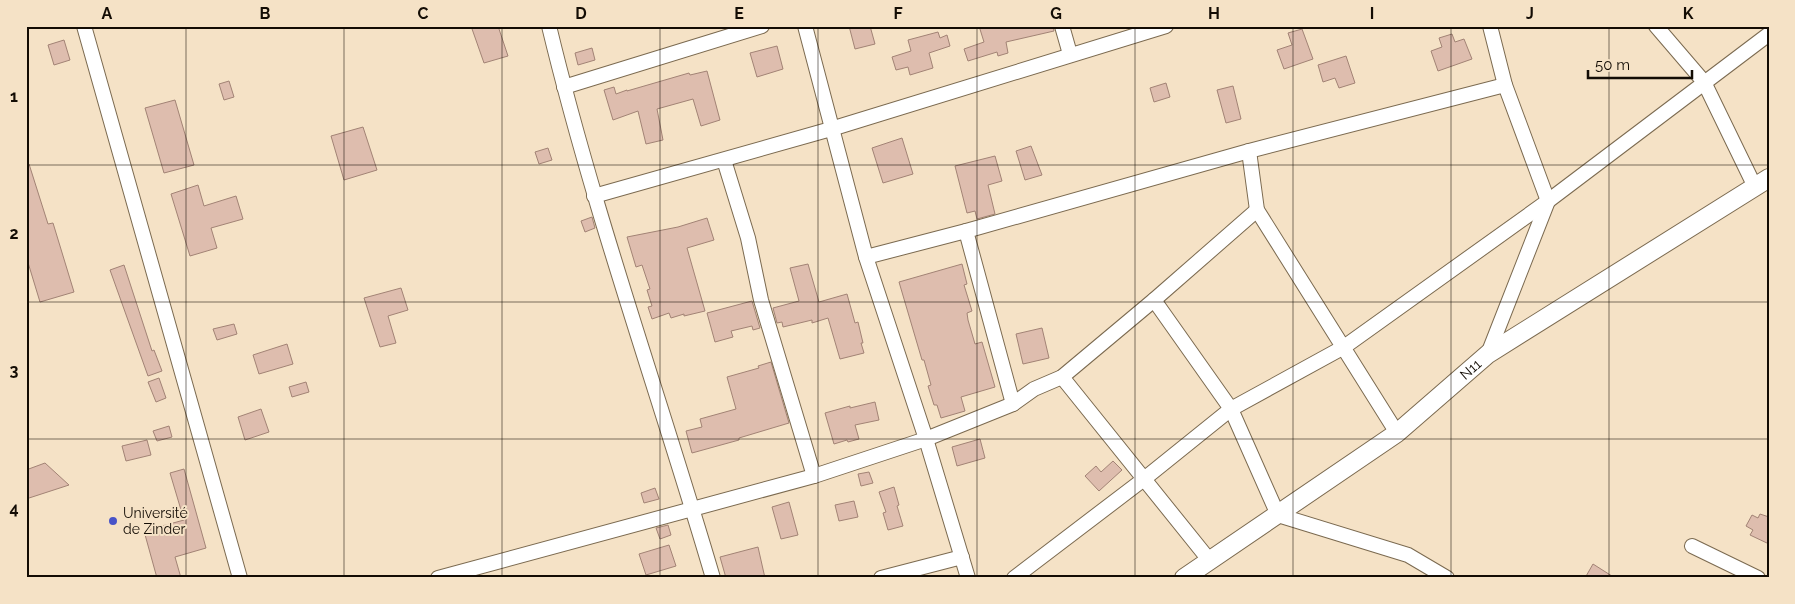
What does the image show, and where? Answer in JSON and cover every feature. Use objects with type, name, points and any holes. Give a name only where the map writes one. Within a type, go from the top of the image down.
[{"type":"main road","name":"N11","points":[[1184,578],[1397,433],[1488,354],[1762,182]]},
{"type":"street","points":[[84,26],[240,578]]},
{"type":"street","points":[[549,26],[594,196],[713,578]]},
{"type":"street","points":[[564,87],[762,26]]},
{"type":"street","points":[[804,26],[866,257],[926,439],[968,578]]},
{"type":"street","points":[[1062,26],[1070,54]]},
{"type":"street","points":[[594,196],[831,129],[1166,26]]},
{"type":"street","points":[[1488,354],[1548,201],[1505,85],[1490,26]]},
{"type":"street","points":[[1656,26],[1704,82],[1762,182]]},
{"type":"street","points":[[1014,578],[1144,479],[1231,409],[1344,347],[1548,201],[1769,34]]},
{"type":"street","points":[[866,257],[966,231],[1249,151],[1505,85]]},
{"type":"street","points":[[1249,151],[1257,210],[1397,433]]},
{"type":"street","points":[[724,160],[748,238],[761,300],[814,476]]},
{"type":"street","points":[[438,578],[814,476],[926,439],[1014,404],[1034,389],[1062,377],[1257,210]]},
{"type":"street","points":[[966,231],[1014,404]]},
{"type":"street","points":[[1154,300],[1231,409],[1278,514],[1408,555],[1447,578]]},
{"type":"street","points":[[1062,377],[1210,561]]},
{"type":"street","points":[[1692,546],[1758,578]]},
{"type":"street","points":[[881,578],[962,556]]},
{"type":"building","points":[[471,26],[498,26],[508,56],[484,63]]},
{"type":"building","points":[[849,26],[870,26],[875,44],[855,49]]},
{"type":"building","points":[[979,26],[1053,26],[1054,31],[1006,42],[1008,53],[998,56],[997,52],[968,61],[964,49],[984,42]]},
{"type":"building","points":[[1302,29],[1313,59],[1284,69],[1277,50],[1292,45],[1288,33]]},
{"type":"building","points":[[938,32],[940,38],[947,35],[950,46],[929,53],[933,68],[910,75],[908,67],[896,70],[892,57],[911,51],[908,40]]},
{"type":"building","points":[[1452,34],[1455,42],[1464,39],[1472,59],[1438,71],[1431,51],[1442,47],[1439,38]]},
{"type":"building","points":[[64,40],[70,60],[54,65],[48,45]]},
{"type":"building","points":[[777,46],[783,69],[757,77],[750,53]]},
{"type":"building","points":[[592,48],[595,60],[578,65],[575,53]]},
{"type":"building","points":[[1346,56],[1355,83],[1339,88],[1335,78],[1323,82],[1318,65]]},
{"type":"building","points":[[707,71],[720,120],[701,126],[693,99],[657,109],[663,140],[646,144],[638,111],[613,120],[604,90],[614,87],[616,94],[689,73],[690,75]]},
{"type":"building","points":[[229,81],[234,97],[224,100],[219,84]]},
{"type":"building","points":[[1166,83],[1170,97],[1154,102],[1150,88]]},
{"type":"building","points":[[1233,86],[1241,119],[1226,123],[1217,90]]},
{"type":"building","points":[[175,100],[194,165],[164,173],[145,108]]},
{"type":"building","points":[[363,127],[377,170],[344,180],[331,136]]},
{"type":"building","points":[[902,138],[913,174],[883,183],[872,148]]},
{"type":"building","points":[[1031,146],[1042,175],[1025,180],[1016,151]]},
{"type":"building","points":[[548,148],[552,160],[539,164],[535,152]]},
{"type":"building","points":[[995,156],[1002,181],[988,185],[995,214],[977,219],[975,211],[967,213],[955,166]]},
{"type":"building","points":[[26,164],[29,164],[48,224],[53,223],[74,292],[40,302],[26,256]]},
{"type":"building","points":[[198,185],[204,206],[236,196],[243,219],[211,228],[217,248],[190,256],[171,194]]},
{"type":"building","points":[[592,217],[595,228],[585,232],[581,221]]},
{"type":"building","points":[[707,218],[714,240],[687,248],[705,311],[671,318],[669,313],[652,319],[648,307],[652,306],[647,290],[650,289],[642,265],[636,267],[627,237],[678,227]]},
{"type":"building","points":[[808,264],[819,302],[847,294],[855,323],[858,322],[864,353],[840,359],[828,318],[812,323],[812,320],[783,327],[782,322],[777,323],[773,308],[799,301],[790,268]]},
{"type":"building","points":[[962,264],[967,284],[964,285],[972,311],[967,313],[968,320],[975,344],[982,342],[995,387],[961,397],[965,411],[941,418],[937,405],[934,405],[928,386],[931,385],[899,282]]},
{"type":"building","points":[[124,265],[152,351],[154,350],[162,371],[148,376],[110,270]]},
{"type":"building","points":[[401,288],[408,310],[388,316],[396,343],[380,347],[364,298]]},
{"type":"building","points":[[752,301],[760,328],[753,330],[752,326],[731,331],[733,337],[715,342],[707,313]]},
{"type":"building","points":[[234,324],[237,334],[217,340],[213,329]]},
{"type":"building","points":[[1042,328],[1049,358],[1023,364],[1016,334]]},
{"type":"building","points":[[287,344],[293,364],[259,374],[253,355]]},
{"type":"building","points":[[771,362],[789,423],[692,453],[686,431],[702,427],[700,419],[736,409],[727,377],[759,368],[758,366]]},
{"type":"building","points":[[159,378],[166,398],[156,402],[148,382]]},
{"type":"building","points":[[306,382],[309,392],[292,397],[289,387]]},
{"type":"building","points":[[875,402],[879,420],[855,425],[859,439],[834,444],[825,413]]},
{"type":"building","points":[[261,409],[269,432],[245,440],[238,417]]},
{"type":"building","points":[[169,426],[172,437],[157,441],[153,431]]},
{"type":"building","points":[[980,439],[985,458],[957,466],[952,447]]},
{"type":"building","points":[[147,440],[151,455],[126,461],[122,446]]},
{"type":"building","points":[[1113,461],[1122,470],[1099,491],[1085,476],[1096,466],[1101,472]]},
{"type":"building","points":[[45,463],[69,485],[26,499],[26,470]]},
{"type":"building","points":[[184,469],[206,548],[175,557],[181,578],[157,578],[144,531],[184,520],[170,473]]},
{"type":"building","points":[[869,472],[873,483],[861,486],[858,474]]},
{"type":"building","points":[[894,487],[903,526],[888,530],[883,513],[886,512],[879,492]]},
{"type":"building","points":[[655,488],[659,499],[644,503],[641,493]]},
{"type":"building","points":[[854,501],[858,517],[839,521],[835,505]]},
{"type":"building","points":[[789,502],[798,535],[781,539],[772,507]]},
{"type":"building","points":[[1760,514],[1769,517],[1769,544],[1750,535],[1753,530],[1746,526],[1752,515],[1758,518]]},
{"type":"building","points":[[668,525],[671,535],[660,539],[656,528]]},
{"type":"building","points":[[669,545],[676,566],[646,575],[639,554]]},
{"type":"building","points":[[758,547],[765,578],[726,578],[720,557]]},
{"type":"building","points":[[1593,564],[1615,578],[1585,578]]},
{"type":"place","name":"Université de Zinder","points":[[113,521]]}]
